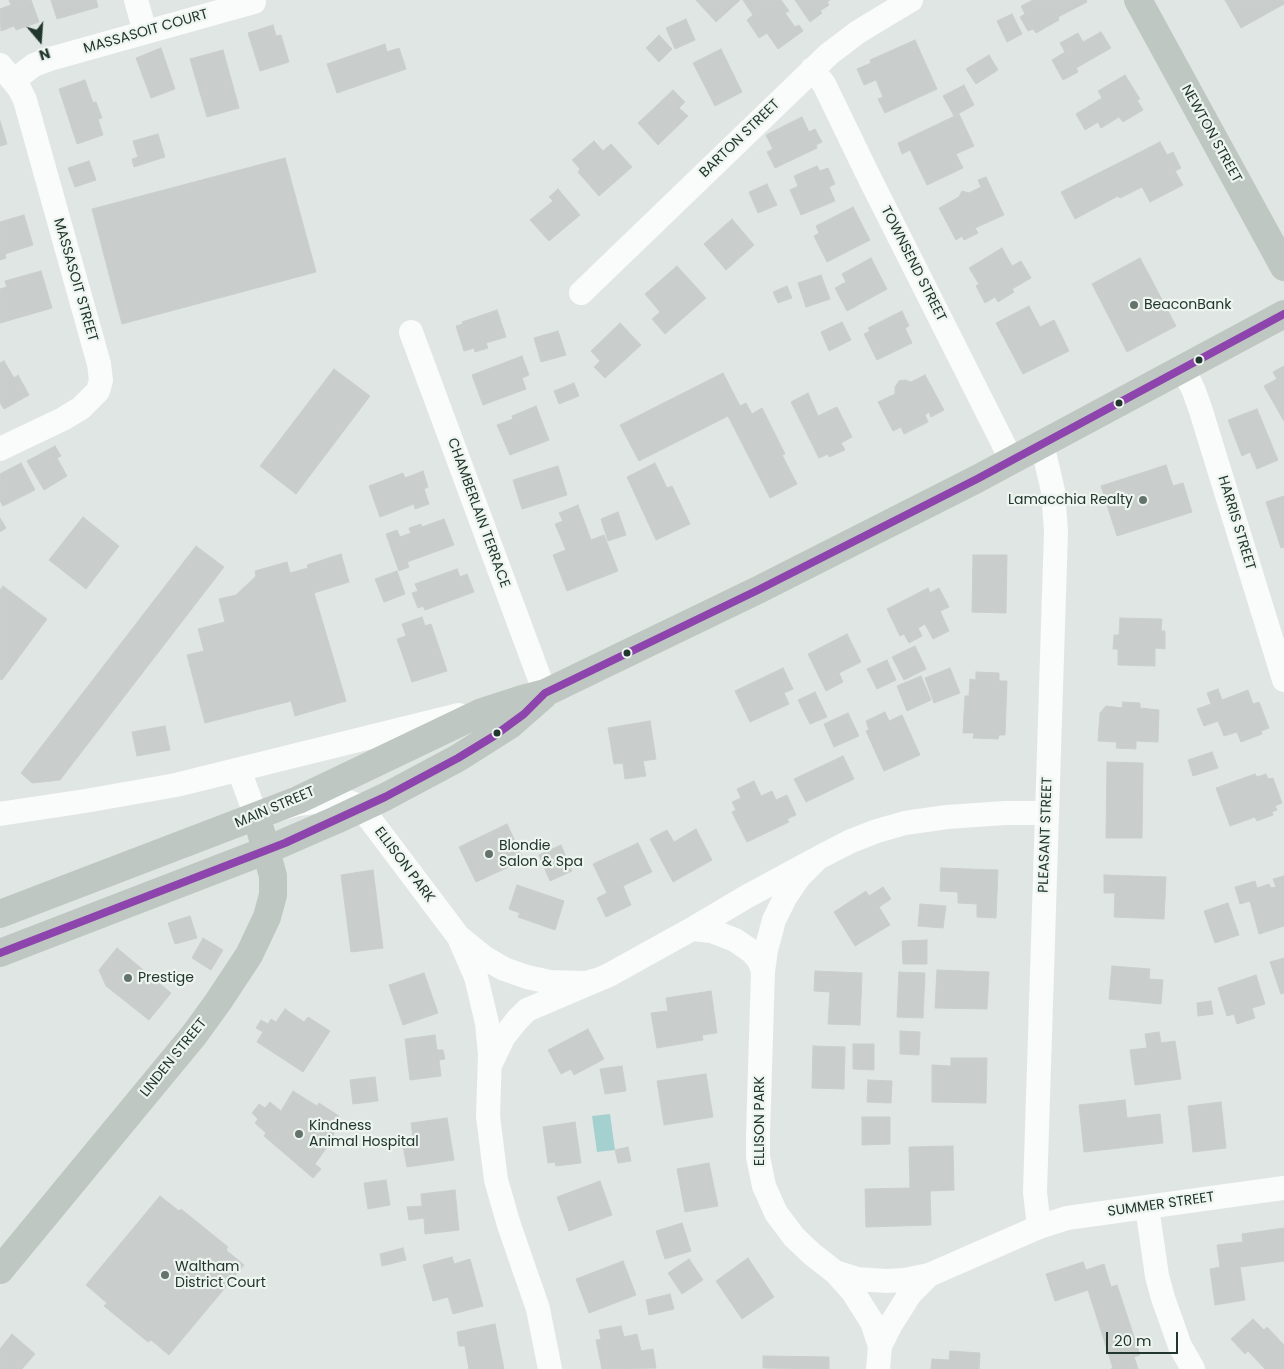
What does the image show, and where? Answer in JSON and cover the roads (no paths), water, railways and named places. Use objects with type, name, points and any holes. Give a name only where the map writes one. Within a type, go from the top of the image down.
[{"type":"main road","name":"NEWTON STREET","points":[[1138,0],[1284,267]]},
{"type":"main road","name":"MAIN STREET","points":[[0,914],[304,796],[461,721],[504,704],[545,693],[758,590],[1012,461],[1284,314]]},
{"type":"main road","name":"MAIN STREET","points":[[0,953],[267,850],[362,808],[440,768],[482,743],[510,725],[545,693]]},
{"type":"main road","name":"LINDEN STREET","points":[[0,1270],[194,1035],[230,984],[256,941],[270,906],[274,884],[267,850],[256,816]]},
{"type":"street","points":[[136,0],[145,32]]},
{"type":"street","name":"BARTON STREET","points":[[581,293],[843,41],[911,0]]},
{"type":"street","name":"MASSASOIT COURT","points":[[7,73],[34,66],[50,59],[254,2]]},
{"type":"street","name":"TOWNSEND STREET","points":[[812,69],[824,84],[1012,461]]},
{"type":"street","name":"MASSASOIT STREET","points":[[0,449],[63,419],[81,408],[98,391],[101,380],[99,364],[25,100],[7,73]]},
{"type":"street","name":"CHAMBERLAIN TERRACE","points":[[411,332],[545,693]]},
{"type":"street","name":"HARRIS STREET","points":[[1183,368],[1201,411],[1284,680]]},
{"type":"street","name":"PLEASANT STREET","points":[[1039,1227],[1035,1192],[1056,531],[1053,491],[1042,444]]},
{"type":"street","points":[[0,814],[148,791],[504,704]]},
{"type":"street","points":[[239,770],[256,816],[298,804],[330,800],[349,802],[362,808]]},
{"type":"street","name":"ELLISON PARK","points":[[362,808],[458,936],[476,977],[489,1035],[488,1116],[496,1180],[509,1225],[538,1309],[550,1369]]},
{"type":"street","name":"ELLISON PARK","points":[[490,1067],[494,1053],[503,1038],[517,1020],[528,1010],[600,979],[746,897],[863,836],[905,823],[947,817],[991,814],[1046,814]]},
{"type":"street","name":"ELLISON PARK","points":[[818,858],[795,882],[781,904],[768,939],[763,971],[758,1156],[761,1177],[767,1196],[781,1222],[802,1245],[835,1272],[852,1292],[869,1316],[876,1330],[879,1358]]},
{"type":"street","points":[[692,929],[712,931],[735,940],[752,951],[759,960],[763,971]]},
{"type":"street","name":"ELLISON PARK","points":[[458,936],[485,958],[504,969],[527,977],[562,983],[586,983],[600,979]]},
{"type":"street","name":"SUMMER STREET","points":[[1039,1227],[1067,1218],[1284,1188]]},
{"type":"street","points":[[1147,1207],[1157,1276],[1163,1298],[1177,1338],[1193,1369]]},
{"type":"street","name":"ELLISON PARK","points":[[835,1272],[857,1278],[886,1281],[929,1275],[1039,1227]]},
{"type":"street","name":"ELLISON PARK","points":[[879,1358],[891,1324],[910,1294],[929,1275]]},
{"type":"water","points":[[610,1114],[615,1150],[597,1152],[592,1116]]},
{"type":"place","name":"BeaconBank","points":[[1134,305]]},
{"type":"place","name":"Lamacchia Realty","points":[[1143,500]]},
{"type":"place","name":"Blondie Salon & Spa","points":[[489,854]]},
{"type":"place","name":"Prestige","points":[[128,978]]},
{"type":"place","name":"Kindness Animal Hospital","points":[[299,1134]]},
{"type":"place","name":"Waltham District Court","points":[[165,1275]]}]
